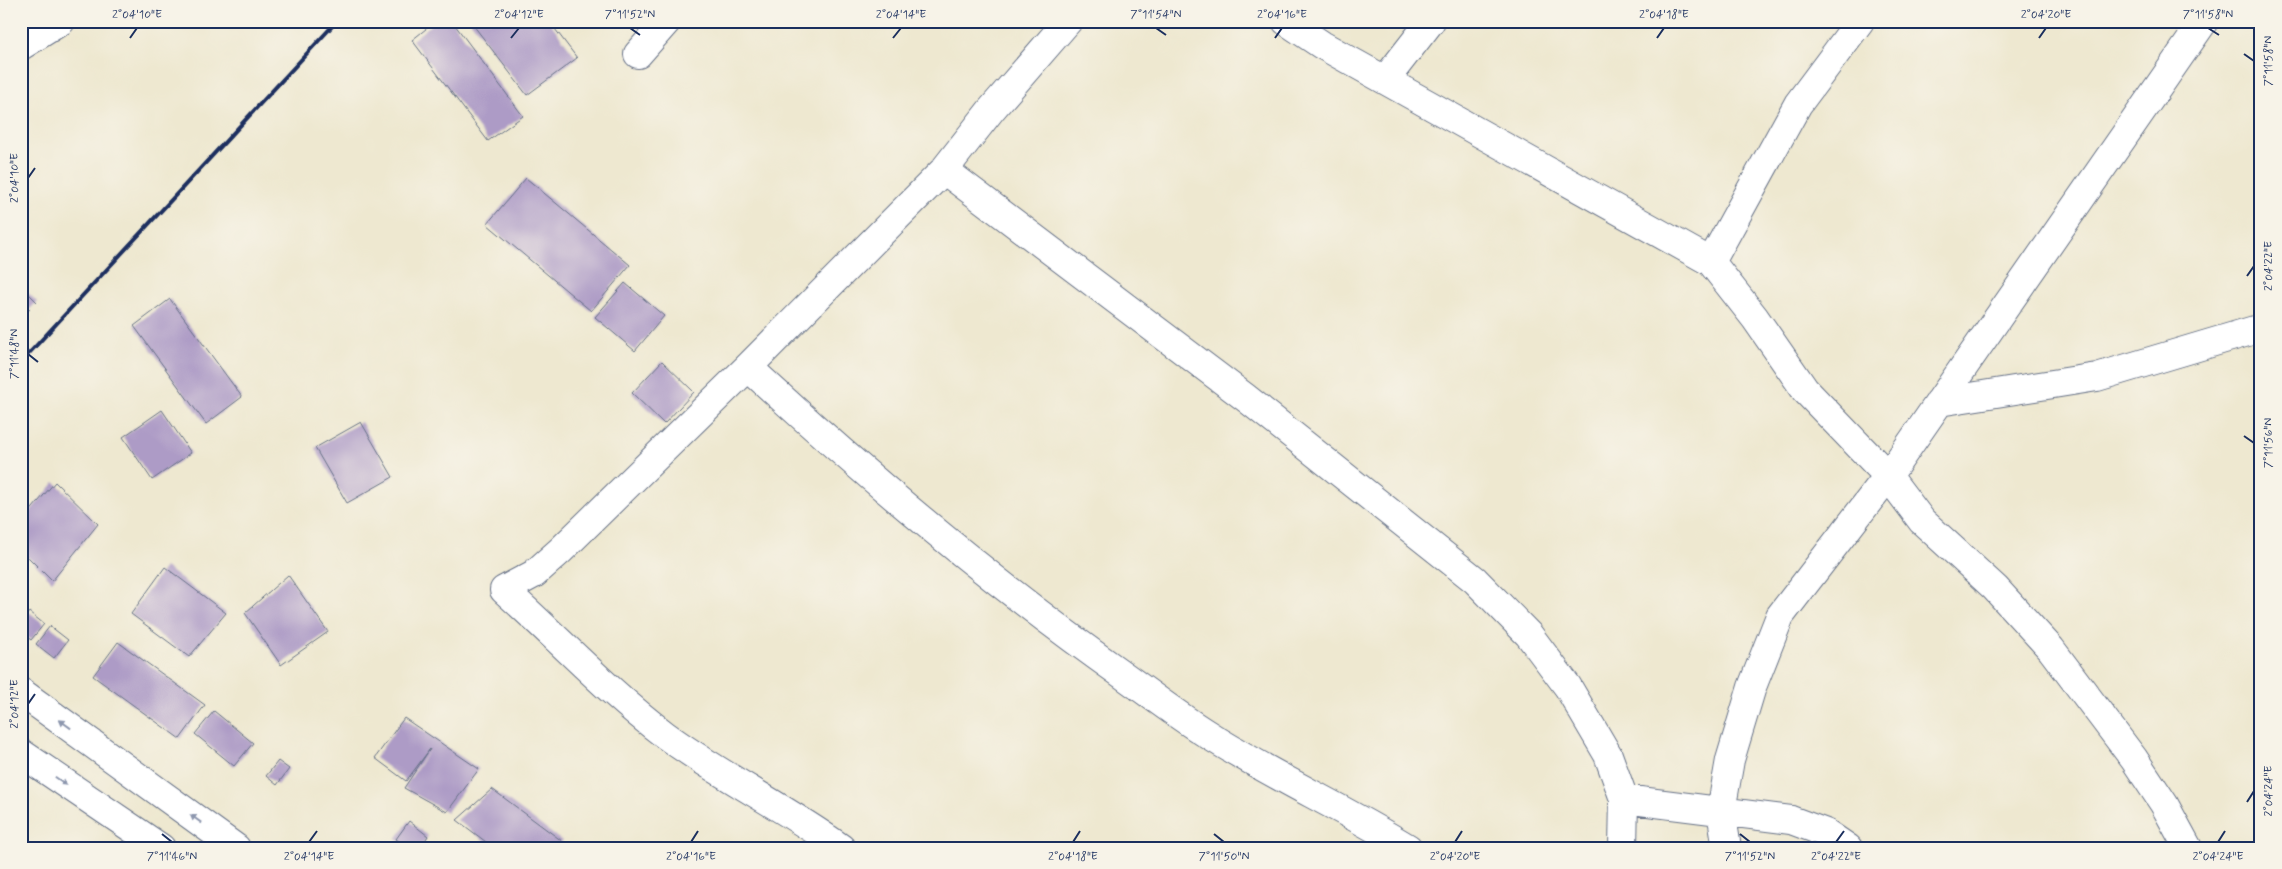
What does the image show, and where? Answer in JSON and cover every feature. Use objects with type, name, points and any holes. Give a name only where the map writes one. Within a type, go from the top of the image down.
[{"type":"main road","points":[[21,46],[61,21]]},
{"type":"main road","points":[[638,54],[667,21]]},
{"type":"main road","points":[[841,848],[810,826],[665,735],[504,590],[534,574],[561,550],[748,367],[944,170],[991,110],[1068,21]]},
{"type":"main road","points":[[1286,21],[1322,45],[1711,262],[1755,318],[1805,390],[1888,476],[1922,521],[1995,588],[2051,649],[2134,760],[2164,804],[2188,848]]},
{"type":"main road","points":[[1385,80],[1431,21]]},
{"type":"main road","points":[[1711,262],[1798,104],[1860,21]]},
{"type":"main road","points":[[1727,848],[1721,811],[1730,760],[1752,687],[1780,616],[1888,476],[2204,21]]},
{"type":"main road","points":[[944,170],[1246,398],[1475,580],[1529,635],[1568,687],[1608,755],[1624,799],[1623,848]]},
{"type":"main road","points":[[1939,402],[2097,376],[2261,328]]},
{"type":"main road","points":[[748,367],[926,524],[1075,641],[1207,734],[1408,848]]},
{"type":"main road","points":[[21,692],[236,848]]},
{"type":"main road","points":[[21,752],[161,848]]},
{"type":"main road","points":[[1624,799],[1790,820],[1826,833],[1848,848]]},
{"type":"building","points":[[436,21],[452,21],[523,116],[488,141],[412,40]]},
{"type":"building","points":[[470,21],[549,21],[577,58],[527,95]]},
{"type":"building","points":[[526,178],[630,265],[591,311],[487,224]]},
{"type":"building","points":[[625,283],[664,316],[635,351],[595,317]]},
{"type":"building","points":[[21,286],[37,302],[21,318]]},
{"type":"building","points":[[170,299],[242,397],[206,424],[134,326]]},
{"type":"building","points":[[662,361],[694,392],[664,424],[632,393]]},
{"type":"building","points":[[162,410],[191,453],[152,480],[123,437]]},
{"type":"building","points":[[361,422],[393,477],[347,503],[315,448]]},
{"type":"building","points":[[55,482],[98,524],[52,581],[21,550],[21,522]]},
{"type":"building","points":[[165,567],[226,613],[189,657],[131,614]]},
{"type":"building","points":[[288,575],[328,632],[281,665],[245,613]]},
{"type":"building","points":[[29,612],[44,624],[31,640],[21,632],[21,622]]},
{"type":"building","points":[[50,626],[68,640],[54,658],[36,644]]},
{"type":"building","points":[[118,642],[205,705],[180,739],[93,676]]},
{"type":"building","points":[[214,711],[253,743],[234,766],[195,734]]},
{"type":"building","points":[[404,718],[479,769],[447,812],[404,788],[430,749],[406,781],[375,758]]},
{"type":"building","points":[[278,761],[289,769],[277,785],[266,776]]},
{"type":"building","points":[[492,789],[562,841],[557,848],[494,848],[457,820]]},
{"type":"building","points":[[409,821],[428,836],[420,848],[408,848],[396,839]]},
{"type":"railway","points":[[21,362],[337,21]]}]
